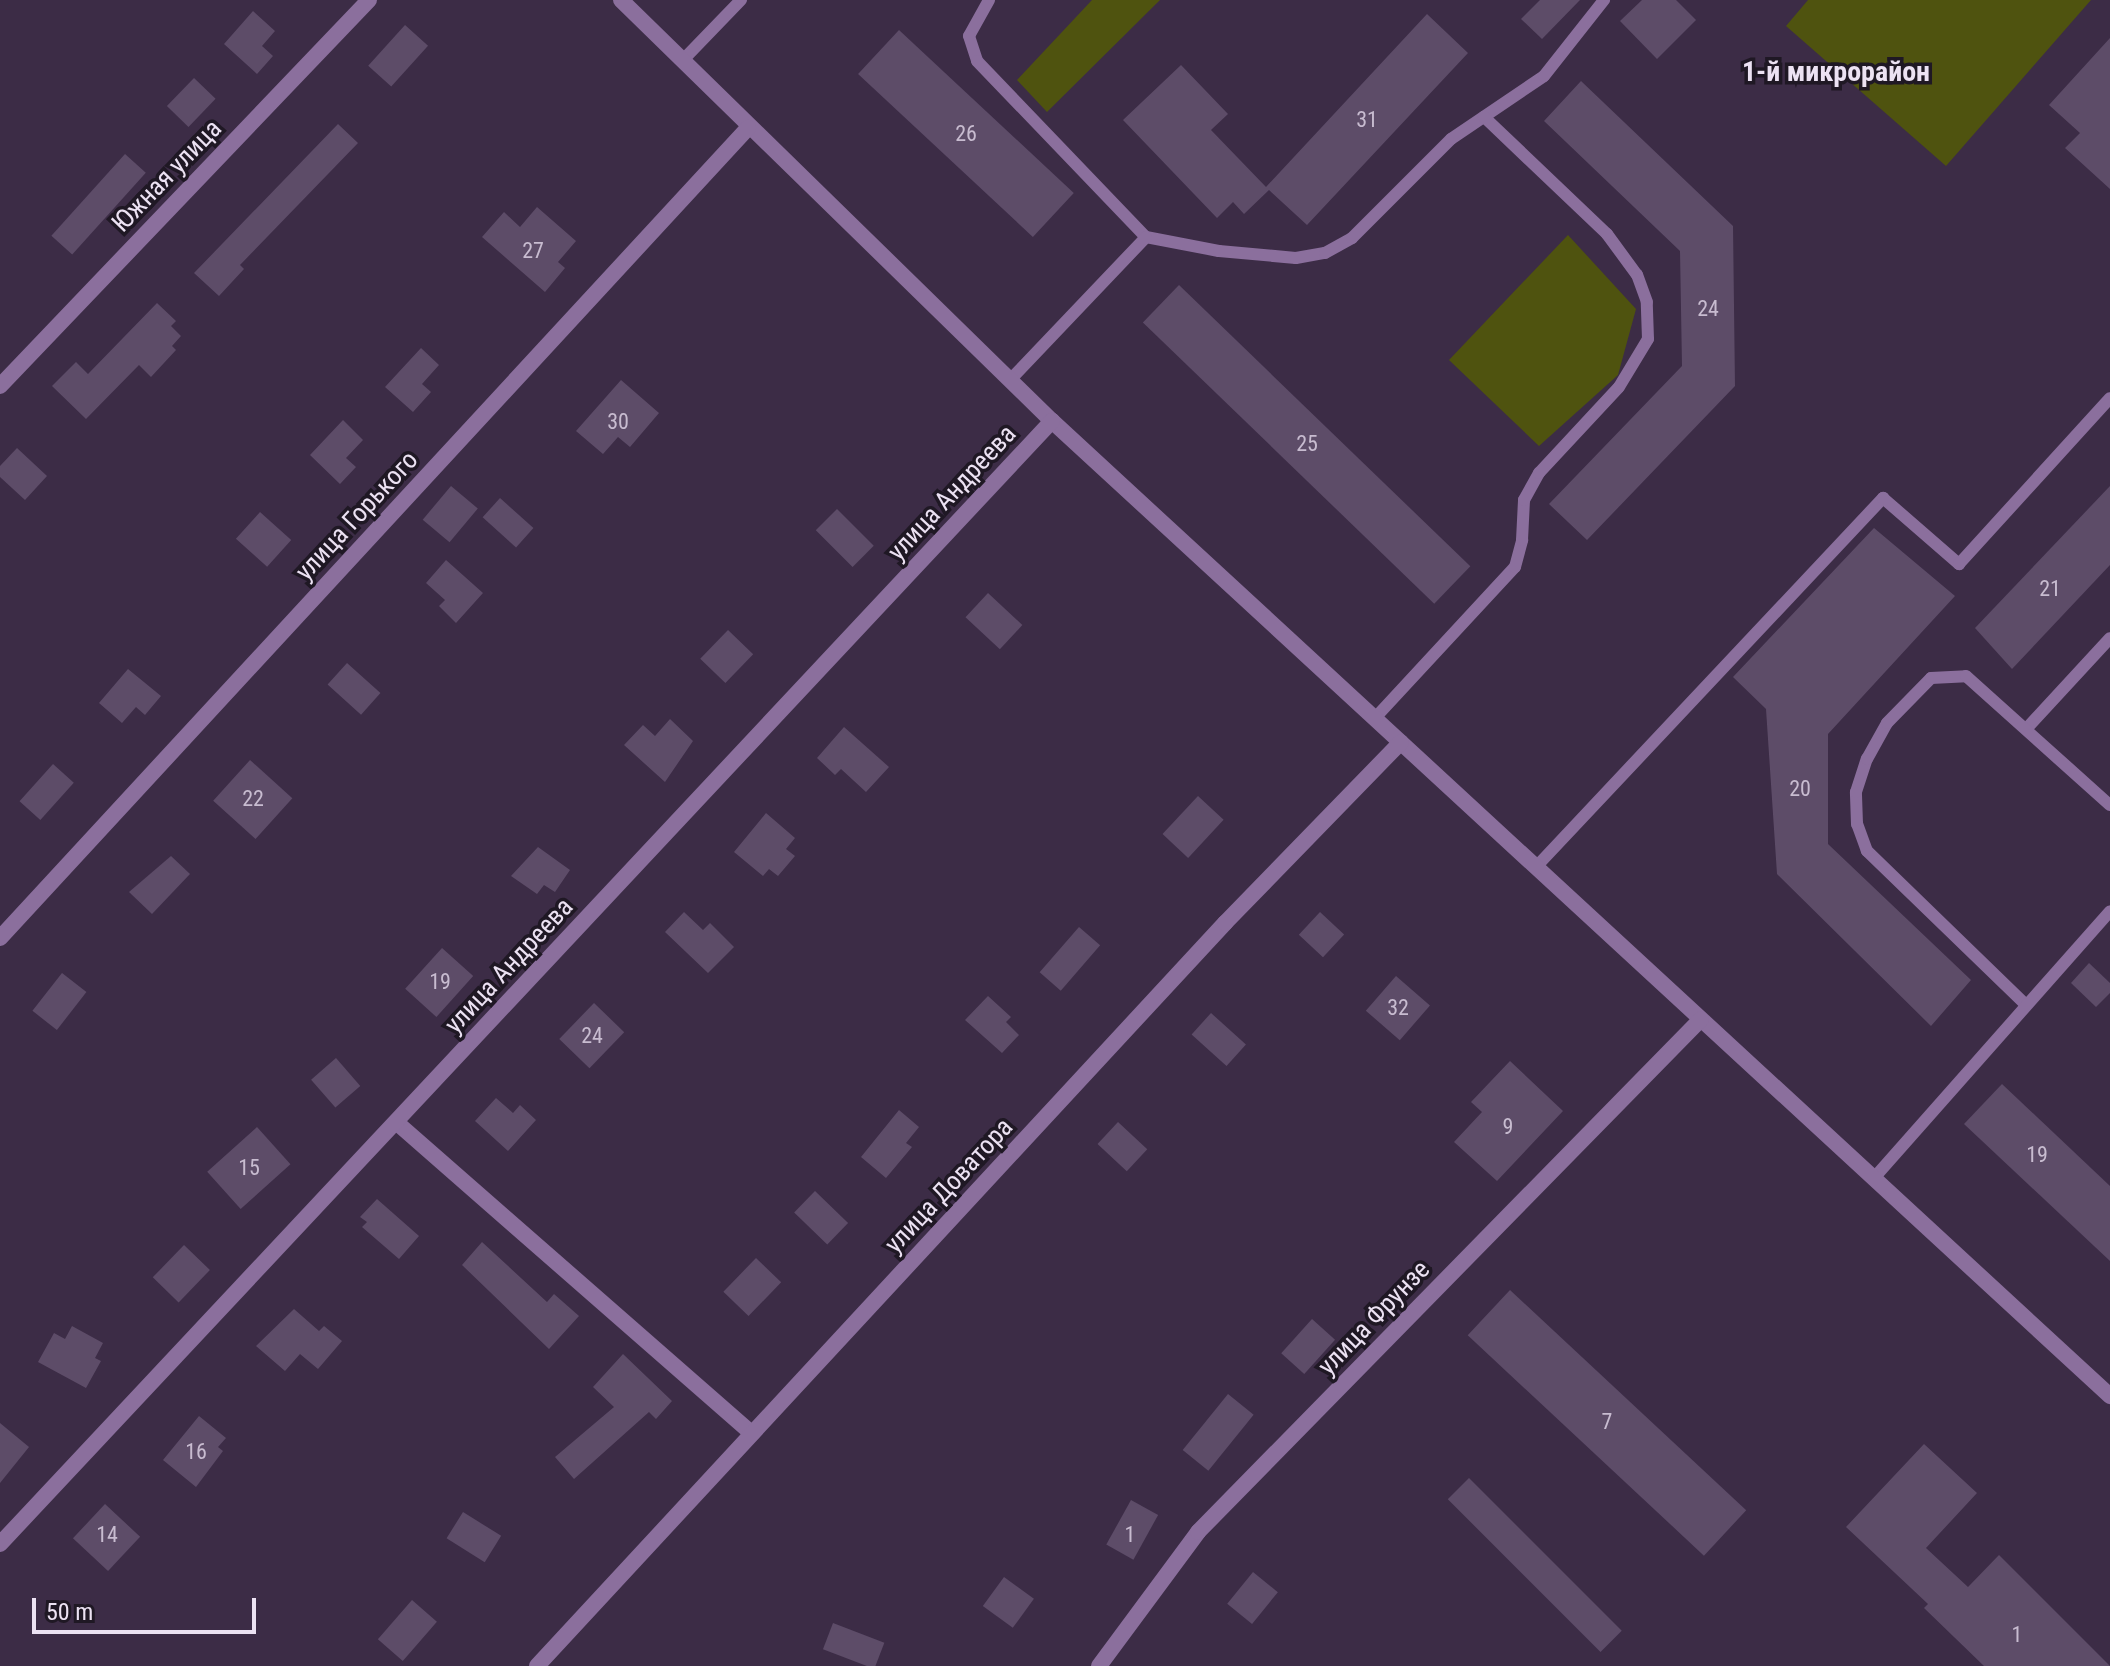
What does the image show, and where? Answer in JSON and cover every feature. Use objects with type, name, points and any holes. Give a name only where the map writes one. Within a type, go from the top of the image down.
[{"type":"street","name":"Южная улица","points":[[0,386],[369,0]]},
{"type":"street","points":[[621,0],[748,128],[1052,421],[2110,1396]]},
{"type":"street","name":"улица Горького","points":[[0,938],[748,128]]},
{"type":"street","name":"улица Андреева","points":[[0,1544],[1052,421]]},
{"type":"street","name":"улица Доватора","points":[[544,1664],[752,1434],[1225,923],[1401,742]]},
{"type":"street","name":"улица Фрунзе","points":[[1099,1666],[1198,1532],[1701,1019]]},
{"type":"street","points":[[396,1122],[752,1434]]},
{"type":"lane","points":[[682,61],[741,0]]},
{"type":"lane","points":[[989,0],[969,36],[977,61],[1146,237],[1219,251],[1296,258],[1325,253],[1352,238],[1451,139],[1544,76],[1604,0]]},
{"type":"lane","points":[[1375,718],[1515,567],[1524,500],[1531,486],[1619,387],[1648,339],[1647,302],[1637,275],[1607,234],[1484,117]]},
{"type":"lane","points":[[1010,380],[1146,237]]},
{"type":"lane","points":[[1536,867],[1883,498],[1959,564],[2110,398]]},
{"type":"lane","points":[[2027,728],[2110,638]]},
{"type":"lane","points":[[2024,1003],[1867,851],[1857,824],[1856,792],[1867,759],[1887,723],[1931,678],[1966,676],[2110,805]]},
{"type":"lane","points":[[1874,1178],[2024,1003],[2110,911]]},
{"type":"shaded area","points":[[1092,0],[1160,0],[1047,112],[1017,80]]},
{"type":"shaded area","points":[[1808,0],[2091,0],[1946,166],[1786,26]]},
{"type":"shaded area","points":[[1568,235],[1636,309],[1618,375],[1539,446],[1449,360]]},
{"type":"building","points":[[1540,0],[1580,0],[1542,39],[1521,19]]},
{"type":"building","points":[[1642,0],[1676,0],[1696,20],[1657,59],[1620,21]]},
{"type":"building","points":[[253,11],[275,31],[262,46],[273,56],[257,74],[224,44]]},
{"type":"building","points":[[1427,14],[1468,53],[1307,225],[1269,190],[1244,214],[1233,202],[1217,218],[1123,120],[1181,65],[1228,114],[1211,130],[1266,187]]},
{"type":"building","points":[[405,25],[428,46],[391,87],[368,66]]},
{"type":"building","points":[[899,30],[1074,193],[1033,237],[858,74]]},
{"type":"building","points":[[2110,38],[2110,189],[2065,148],[2080,133],[2049,105]]},
{"type":"building","points":[[194,78],[216,99],[188,127],[167,106]]},
{"type":"building","points":[[1581,81],[1733,226],[1735,386],[1587,540],[1549,504],[1682,366],[1680,251],[1544,121]]},
{"type":"building","points":[[338,124],[358,143],[240,265],[244,269],[219,296],[194,273]]},
{"type":"building","points":[[125,154],[146,173],[72,254],[51,236]]},
{"type":"building","points":[[537,207],[576,241],[558,262],[565,268],[545,292],[482,237],[504,212],[520,227]]},
{"type":"building","points":[[1179,285],[1470,566],[1434,604],[1143,322]]},
{"type":"building","points":[[157,303],[176,321],[171,326],[181,336],[172,346],[176,350],[151,377],[139,365],[86,419],[52,386],[76,362],[88,374]]},
{"type":"building","points":[[421,348],[439,365],[422,384],[431,392],[413,412],[385,387]]},
{"type":"building","points":[[621,380],[659,413],[630,447],[618,437],[603,454],[576,431]]},
{"type":"building","points":[[343,420],[363,440],[346,458],[356,467],[340,484],[310,455]]},
{"type":"building","points":[[17,448],[47,476],[25,500],[0,477],[0,466]]},
{"type":"building","points":[[451,486],[478,508],[450,542],[423,520]]},
{"type":"building","points":[[2110,486],[2110,565],[2012,669],[1975,628]]},
{"type":"building","points":[[500,498],[533,528],[516,547],[483,517]]},
{"type":"building","points":[[837,509],[874,546],[853,567],[816,530]]},
{"type":"building","points":[[260,512],[291,540],[267,567],[236,539]]},
{"type":"building","points":[[1874,528],[1955,596],[1828,734],[1828,844],[1971,980],[1931,1026],[1777,874],[1766,709],[1733,677]]},
{"type":"building","points":[[446,560],[483,593],[456,623],[439,606],[445,600],[426,583]]},
{"type":"building","points":[[988,593],[1022,625],[1000,649],[965,617]]},
{"type":"building","points":[[728,630],[753,654],[725,683],[700,659]]},
{"type":"building","points":[[347,663],[380,693],[361,715],[328,685]]},
{"type":"building","points":[[128,669],[161,696],[145,715],[136,707],[122,723],[99,703]]},
{"type":"building","points":[[670,719],[693,741],[665,782],[624,745],[643,725],[655,736]]},
{"type":"building","points":[[844,727],[889,767],[866,792],[841,769],[835,775],[817,758]]},
{"type":"building","points":[[250,760],[292,798],[256,839],[213,801]]},
{"type":"building","points":[[53,764],[74,783],[40,820],[20,801]]},
{"type":"building","points":[[1198,796],[1224,820],[1188,858],[1163,834]]},
{"type":"building","points":[[766,813],[795,838],[786,849],[795,856],[778,876],[769,869],[763,876],[734,852]]},
{"type":"building","points":[[538,847],[570,870],[555,892],[544,885],[537,894],[511,876]]},
{"type":"building","points":[[171,856],[190,874],[152,914],[129,892]]},
{"type":"building","points":[[684,912],[703,930],[710,923],[734,947],[708,973],[665,932]]},
{"type":"building","points":[[1320,912],[1344,935],[1323,957],[1299,935]]},
{"type":"building","points":[[1079,927],[1100,945],[1061,991],[1040,972]]},
{"type":"building","points":[[442,948],[473,976],[436,1017],[405,989]]},
{"type":"building","points":[[2089,963],[2110,983],[2110,993],[2096,1007],[2071,983]]},
{"type":"building","points":[[62,973],[86,992],[57,1030],[32,1011]]},
{"type":"building","points":[[1396,976],[1430,1006],[1400,1040],[1366,1011]]},
{"type":"building","points":[[988,996],[1011,1017],[1006,1022],[1019,1035],[1002,1053],[965,1020]]},
{"type":"building","points":[[594,1003],[624,1032],[589,1068],[559,1039]]},
{"type":"building","points":[[1211,1013],[1246,1044],[1227,1066],[1192,1035]]},
{"type":"building","points":[[336,1058],[360,1086],[335,1108],[311,1080]]},
{"type":"building","points":[[1510,1061],[1563,1111],[1497,1181],[1454,1142],[1482,1112],[1471,1102]]},
{"type":"building","points":[[2002,1084],[2110,1186],[2110,1261],[1964,1124]]},
{"type":"building","points":[[496,1098],[513,1113],[520,1105],[536,1120],[508,1151],[475,1121]]},
{"type":"building","points":[[899,1110],[919,1127],[906,1143],[912,1147],[886,1178],[861,1157]]},
{"type":"building","points":[[1118,1122],[1147,1149],[1127,1171],[1098,1144]]},
{"type":"building","points":[[257,1127],[290,1164],[241,1209],[207,1172]]},
{"type":"building","points":[[815,1191],[848,1223],[827,1245],[794,1213]]},
{"type":"building","points":[[377,1199],[419,1236],[399,1259],[362,1227],[367,1222],[360,1217]]},
{"type":"building","points":[[482,1242],[547,1302],[554,1294],[579,1316],[549,1349],[462,1265]]},
{"type":"building","points":[[184,1245],[210,1270],[179,1302],[153,1277]]},
{"type":"building","points":[[756,1258],[781,1282],[749,1316],[723,1292]]},
{"type":"building","points":[[1510,1290],[1746,1510],[1704,1556],[1468,1335]]},
{"type":"building","points":[[294,1309],[319,1331],[324,1326],[342,1341],[318,1369],[300,1354],[285,1371],[256,1346]]},
{"type":"building","points":[[1312,1319],[1335,1340],[1304,1374],[1281,1353]]},
{"type":"building","points":[[72,1326],[103,1343],[95,1358],[101,1361],[86,1388],[38,1362],[54,1333],[65,1339]]},
{"type":"building","points":[[623,1354],[672,1401],[656,1419],[649,1412],[574,1479],[555,1457],[614,1407],[593,1387]]},
{"type":"building","points":[[1228,1394],[1254,1415],[1208,1471],[1183,1450]]},
{"type":"building","points":[[199,1416],[226,1438],[218,1447],[223,1451],[196,1487],[163,1460]]},
{"type":"building","points":[[0,1423],[29,1447],[0,1483]]},
{"type":"building","points":[[1924,1444],[1977,1493],[1926,1548],[1968,1587],[1999,1555],[2110,1666],[1984,1666],[1924,1608],[1928,1604],[1846,1527]]},
{"type":"building","points":[[1469,1478],[1622,1631],[1601,1652],[1448,1499]]},
{"type":"building","points":[[1131,1500],[1158,1515],[1133,1560],[1106,1545]]},
{"type":"building","points":[[105,1504],[140,1537],[108,1571],[73,1538]]},
{"type":"building","points":[[463,1512],[501,1536],[485,1562],[447,1538]]},
{"type":"building","points":[[1253,1572],[1278,1592],[1252,1624],[1227,1604]]},
{"type":"building","points":[[1004,1577],[1034,1599],[1013,1628],[983,1606]]},
{"type":"building","points":[[412,1600],[437,1622],[403,1661],[378,1639]]},
{"type":"building","points":[[833,1623],[884,1643],[875,1666],[867,1666],[823,1649]]},
{"type":"district","name":"1-й микрорайон","points":[[1836,72]]}]
